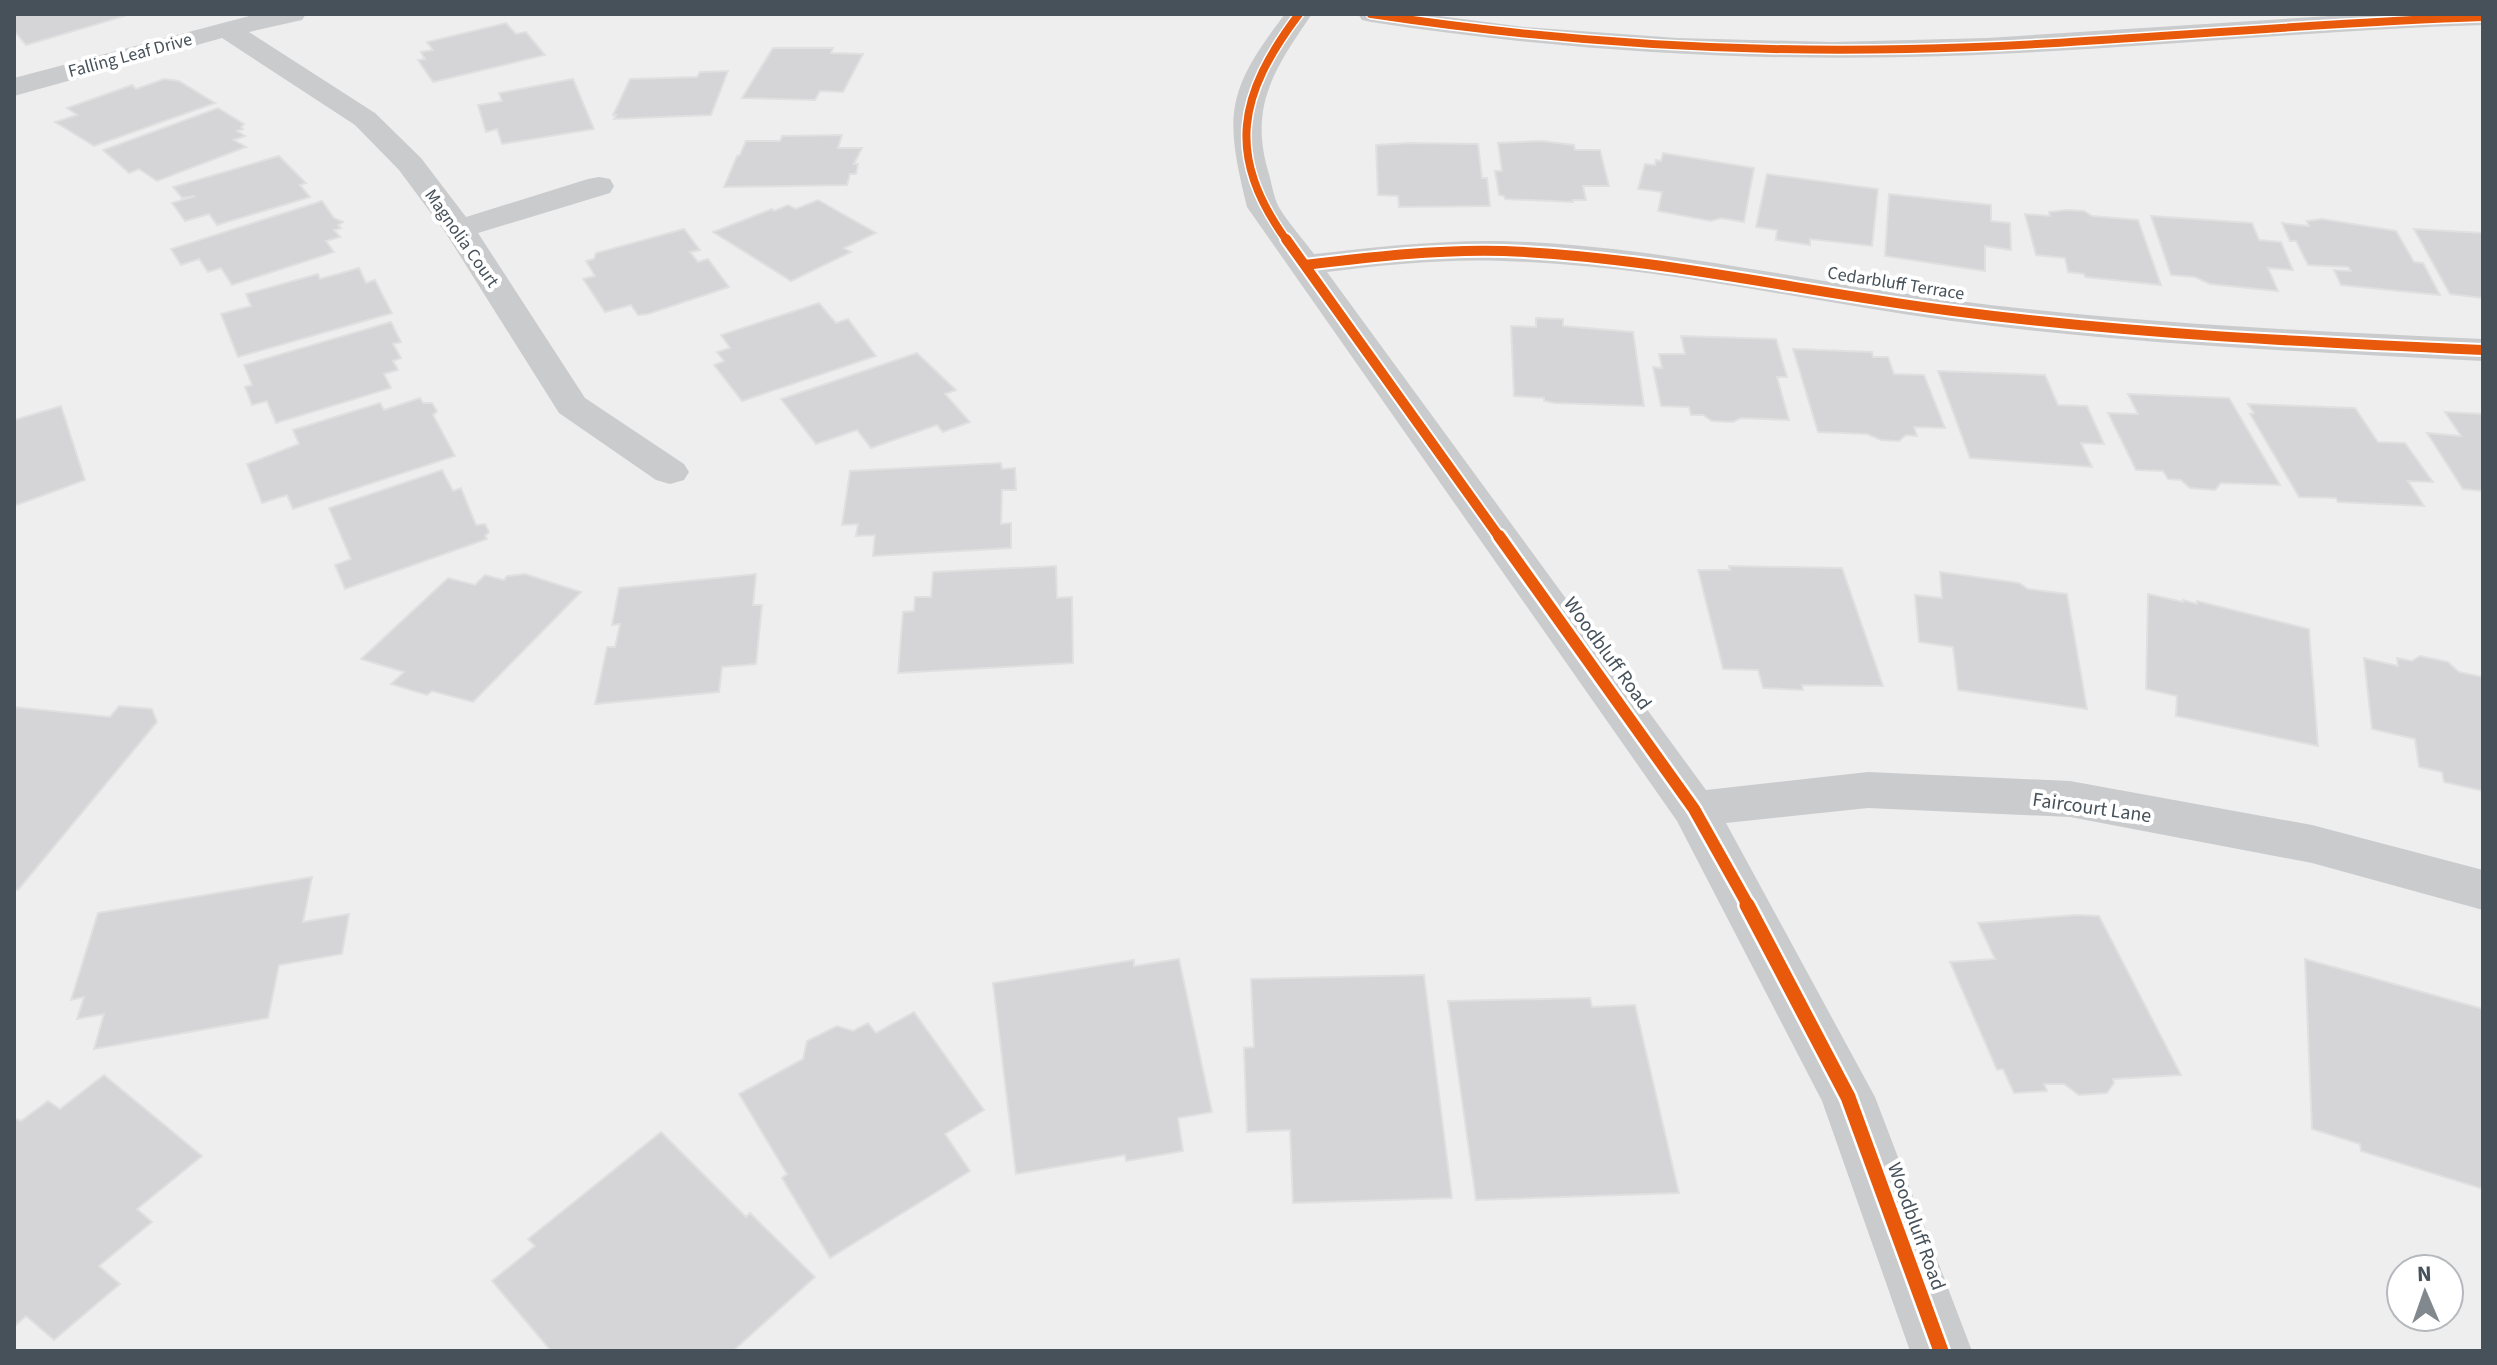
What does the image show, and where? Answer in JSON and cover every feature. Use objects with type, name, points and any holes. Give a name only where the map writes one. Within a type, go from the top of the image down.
[{"type":"street","name":"Falling Leaf Drive","points":[[14,87],[226,29],[293,14]]},
{"type":"street","name":"Woodbluff Road","points":[[1299,14],[1270,52],[1249,93],[1246,144],[1263,207],[1694,809],[1848,1097],[1941,1351]]},
{"type":"street","points":[[1371,14],[1429,24],[1564,26],[1766,48],[1882,49],[1987,46],[2202,31],[2483,17]]},
{"type":"street","points":[[2179,14],[2202,31]]},
{"type":"street","name":"Magnolia Court","points":[[226,29],[365,119],[410,164],[459,229],[572,405],[670,472]]},
{"type":"street","points":[[459,229],[599,186]]},
{"type":"street","name":"Cedarbluff Terrace","points":[[1305,265],[1431,253],[1502,251],[1607,258],[1740,276],[1909,305],[2066,325],[2483,350]]},
{"type":"street","name":"Faircourt Lane","points":[[1694,809],[1868,790],[2070,799],[2312,844],[2483,890]]},
{"type":"building","points":[[14,14],[125,16],[26,45],[14,31]]},
{"type":"building","points":[[506,23],[516,34],[526,32],[545,55],[433,82],[418,60],[425,59],[421,52],[433,50],[427,42]]},
{"type":"building","points":[[773,48],[833,48],[831,53],[863,54],[843,92],[820,91],[815,100],[742,98]]},
{"type":"building","points":[[728,71],[711,115],[614,119],[616,115],[613,115],[630,79],[697,77],[700,72]]},
{"type":"building","points":[[164,79],[179,81],[215,103],[94,146],[55,122],[77,115],[67,108],[132,85],[136,89]]},
{"type":"building","points":[[573,79],[594,129],[502,144],[497,129],[486,132],[478,105],[502,101],[499,93]]},
{"type":"building","points":[[218,108],[244,124],[243,129],[237,131],[245,136],[234,140],[246,147],[157,181],[139,169],[129,173],[103,150]]},
{"type":"building","points":[[842,135],[838,148],[862,148],[854,164],[858,164],[856,174],[850,174],[847,185],[724,187],[746,141],[780,141],[782,136]]},
{"type":"building","points":[[1541,141],[1574,145],[1575,150],[1600,150],[1609,186],[1583,186],[1586,200],[1573,202],[1505,199],[1499,195],[1495,171],[1502,171],[1498,143]]},
{"type":"building","points":[[1478,144],[1482,178],[1487,178],[1490,206],[1399,207],[1398,196],[1378,195],[1376,145]]},
{"type":"building","points":[[1663,153],[1754,168],[1744,222],[1721,218],[1711,221],[1658,211],[1662,192],[1638,189],[1645,164],[1655,165],[1656,160],[1661,161]]},
{"type":"building","points":[[279,156],[306,183],[300,185],[310,197],[217,225],[209,214],[185,221],[172,203],[195,196],[182,198],[173,187]]},
{"type":"building","points":[[1767,174],[1878,189],[1872,246],[1810,239],[1810,245],[1776,240],[1777,230],[1756,227]]},
{"type":"building","points":[[1889,194],[1991,205],[1991,221],[2010,223],[2011,250],[1985,246],[1985,271],[1885,256]]},
{"type":"building","points":[[818,200],[876,233],[844,248],[851,252],[791,281],[713,232],[772,209],[774,211],[788,205],[796,209]]},
{"type":"building","points":[[322,201],[334,218],[343,222],[338,225],[341,228],[334,230],[340,237],[326,241],[334,252],[232,285],[221,268],[208,272],[199,259],[181,265],[171,249]]},
{"type":"building","points":[[2066,210],[2138,220],[2161,285],[2085,277],[2084,274],[2068,272],[2065,258],[2036,255],[2025,214],[2050,216],[2049,212]]},
{"type":"building","points":[[2151,216],[2252,223],[2259,240],[2281,242],[2293,270],[2268,268],[2278,291],[2210,284],[2195,277],[2171,275]]},
{"type":"building","points":[[2322,219],[2396,231],[2414,262],[2423,263],[2440,295],[2341,285],[2334,270],[2351,271],[2348,267],[2308,265],[2296,241],[2290,241],[2282,223],[2309,226],[2307,221]]},
{"type":"building","points":[[684,229],[700,250],[690,252],[698,262],[708,259],[729,287],[648,314],[638,315],[631,305],[605,312],[583,279],[595,276],[586,261],[594,259],[596,253]]},
{"type":"building","points":[[2414,229],[2483,233],[2483,298],[2450,294]]},
{"type":"building","points":[[359,268],[366,283],[375,280],[392,313],[238,357],[221,314],[251,306],[246,294],[318,274],[320,279]]},
{"type":"building","points":[[819,303],[836,323],[848,319],[876,356],[742,401],[714,365],[724,361],[717,352],[730,348],[721,335]]},
{"type":"building","points":[[1536,318],[1563,319],[1563,326],[1633,332],[1644,406],[1555,403],[1544,401],[1544,398],[1514,396],[1511,326],[1536,327]]},
{"type":"building","points":[[391,322],[401,342],[393,344],[401,358],[393,361],[398,370],[384,374],[391,388],[276,423],[267,401],[252,405],[245,387],[252,385],[244,365]]},
{"type":"building","points":[[1681,336],[1776,339],[1787,377],[1777,377],[1789,420],[1741,418],[1733,422],[1712,421],[1703,415],[1691,415],[1689,407],[1661,406],[1653,367],[1662,368],[1659,354],[1685,354]]},
{"type":"building","points":[[1793,349],[1872,352],[1873,357],[1888,357],[1894,374],[1924,375],[1945,428],[1914,427],[1917,436],[1906,435],[1899,441],[1881,440],[1867,434],[1818,432]]},
{"type":"building","points":[[917,353],[956,390],[945,394],[970,422],[943,432],[937,425],[871,448],[857,430],[816,444],[781,399]]},
{"type":"building","points":[[1938,371],[2045,375],[2058,405],[2087,406],[2104,444],[2081,443],[2092,467],[1970,458]]},
{"type":"building","points":[[2128,394],[2229,398],[2280,485],[2221,483],[2215,490],[2190,488],[2181,480],[2168,479],[2163,471],[2136,470],[2108,413],[2138,414]]},
{"type":"building","points":[[420,398],[423,403],[432,403],[437,411],[433,415],[455,456],[293,509],[287,495],[262,503],[247,464],[299,444],[293,430],[380,403],[384,410]]},
{"type":"building","points":[[2248,404],[2355,408],[2378,442],[2405,443],[2433,482],[2408,481],[2424,506],[2299,497],[2250,414],[2254,413]]},
{"type":"building","points":[[61,406],[85,480],[14,506],[14,420]]},
{"type":"building","points":[[2445,412],[2483,414],[2483,491],[2463,489],[2427,433],[2461,436]]},
{"type":"building","points":[[1001,463],[1002,469],[1015,468],[1016,490],[1002,490],[1001,524],[1011,523],[1011,548],[873,556],[875,535],[856,536],[858,524],[842,525],[850,471]]},
{"type":"building","points":[[442,470],[453,491],[461,488],[476,525],[485,524],[489,532],[485,536],[487,539],[345,589],[335,565],[351,559],[329,508]]},
{"type":"building","points":[[1056,566],[1057,598],[1072,597],[1073,663],[898,673],[903,612],[914,611],[915,597],[931,597],[933,572]]},
{"type":"building","points":[[1729,566],[1842,568],[1883,686],[1802,685],[1803,690],[1763,688],[1758,670],[1723,669],[1698,570],[1730,570]]},
{"type":"building","points":[[1940,572],[2019,583],[2028,589],[2067,594],[2087,709],[1958,690],[1953,647],[1919,642],[1915,595],[1942,598]]},
{"type":"building","points":[[525,574],[581,592],[473,702],[432,691],[427,695],[391,684],[404,672],[361,659],[448,578],[475,585],[485,575],[504,580],[507,576]]},
{"type":"building","points":[[756,574],[753,605],[762,605],[756,664],[722,667],[719,692],[595,704],[607,647],[615,647],[620,624],[612,625],[619,588]]},
{"type":"building","points":[[2148,594],[2197,604],[2197,601],[2309,629],[2318,746],[2176,716],[2177,696],[2146,689]]},
{"type":"building","points":[[2420,656],[2448,662],[2459,672],[2483,677],[2483,791],[2444,782],[2442,772],[2419,767],[2415,739],[2372,729],[2364,658],[2398,666],[2397,658],[2412,661]]},
{"type":"building","points":[[119,706],[152,709],[157,722],[18,890],[14,890],[14,707],[110,717]]},
{"type":"building","points":[[312,877],[303,922],[349,914],[342,954],[279,965],[268,1018],[94,1049],[104,1014],[77,1019],[84,997],[71,1000],[98,913]]},
{"type":"building","points":[[2099,916],[2181,1075],[2113,1079],[2114,1083],[2107,1093],[2079,1095],[2064,1084],[2044,1084],[2047,1091],[2014,1093],[2003,1069],[1997,1070],[1950,962],[1995,959],[1978,923]]},
{"type":"building","points":[[1179,959],[1212,1112],[1178,1118],[1183,1151],[1126,1161],[1125,1155],[1016,1174],[993,983],[1134,960],[1134,966]]},
{"type":"building","points":[[2305,959],[2483,1009],[2483,1189],[2361,1151],[2360,1144],[2312,1129]]},
{"type":"building","points":[[1424,975],[1452,1198],[1293,1203],[1290,1130],[1247,1132],[1244,1048],[1254,1047],[1251,979]]},
{"type":"building","points":[[1590,998],[1592,1007],[1635,1005],[1679,1193],[1476,1200],[1448,1001]]},
{"type":"building","points":[[914,1012],[984,1110],[945,1134],[970,1171],[830,1258],[782,1178],[787,1174],[739,1094],[803,1059],[807,1041],[837,1026],[853,1031],[868,1023],[876,1033]]},
{"type":"building","points":[[104,1075],[202,1156],[137,1209],[152,1222],[99,1266],[120,1284],[54,1340],[26,1316],[16,1325],[14,1323],[14,1118],[21,1121],[48,1101],[60,1109]]},
{"type":"building","points":[[661,1132],[746,1217],[750,1213],[815,1277],[733,1351],[551,1351],[492,1281],[535,1246],[528,1239]]},
{"type":"cycle path","points":[[1299,14],[1259,74],[1248,108],[1248,153],[1263,207],[1694,809],[1848,1097],[1941,1351]]},
{"type":"cycle path","points":[[1371,14],[1447,26],[1601,42],[1833,50],[1987,46],[2483,17]]},
{"type":"cycle path","points":[[1305,265],[1454,251],[1560,254],[1673,267],[2019,319],[2218,336],[2483,350]]}]
